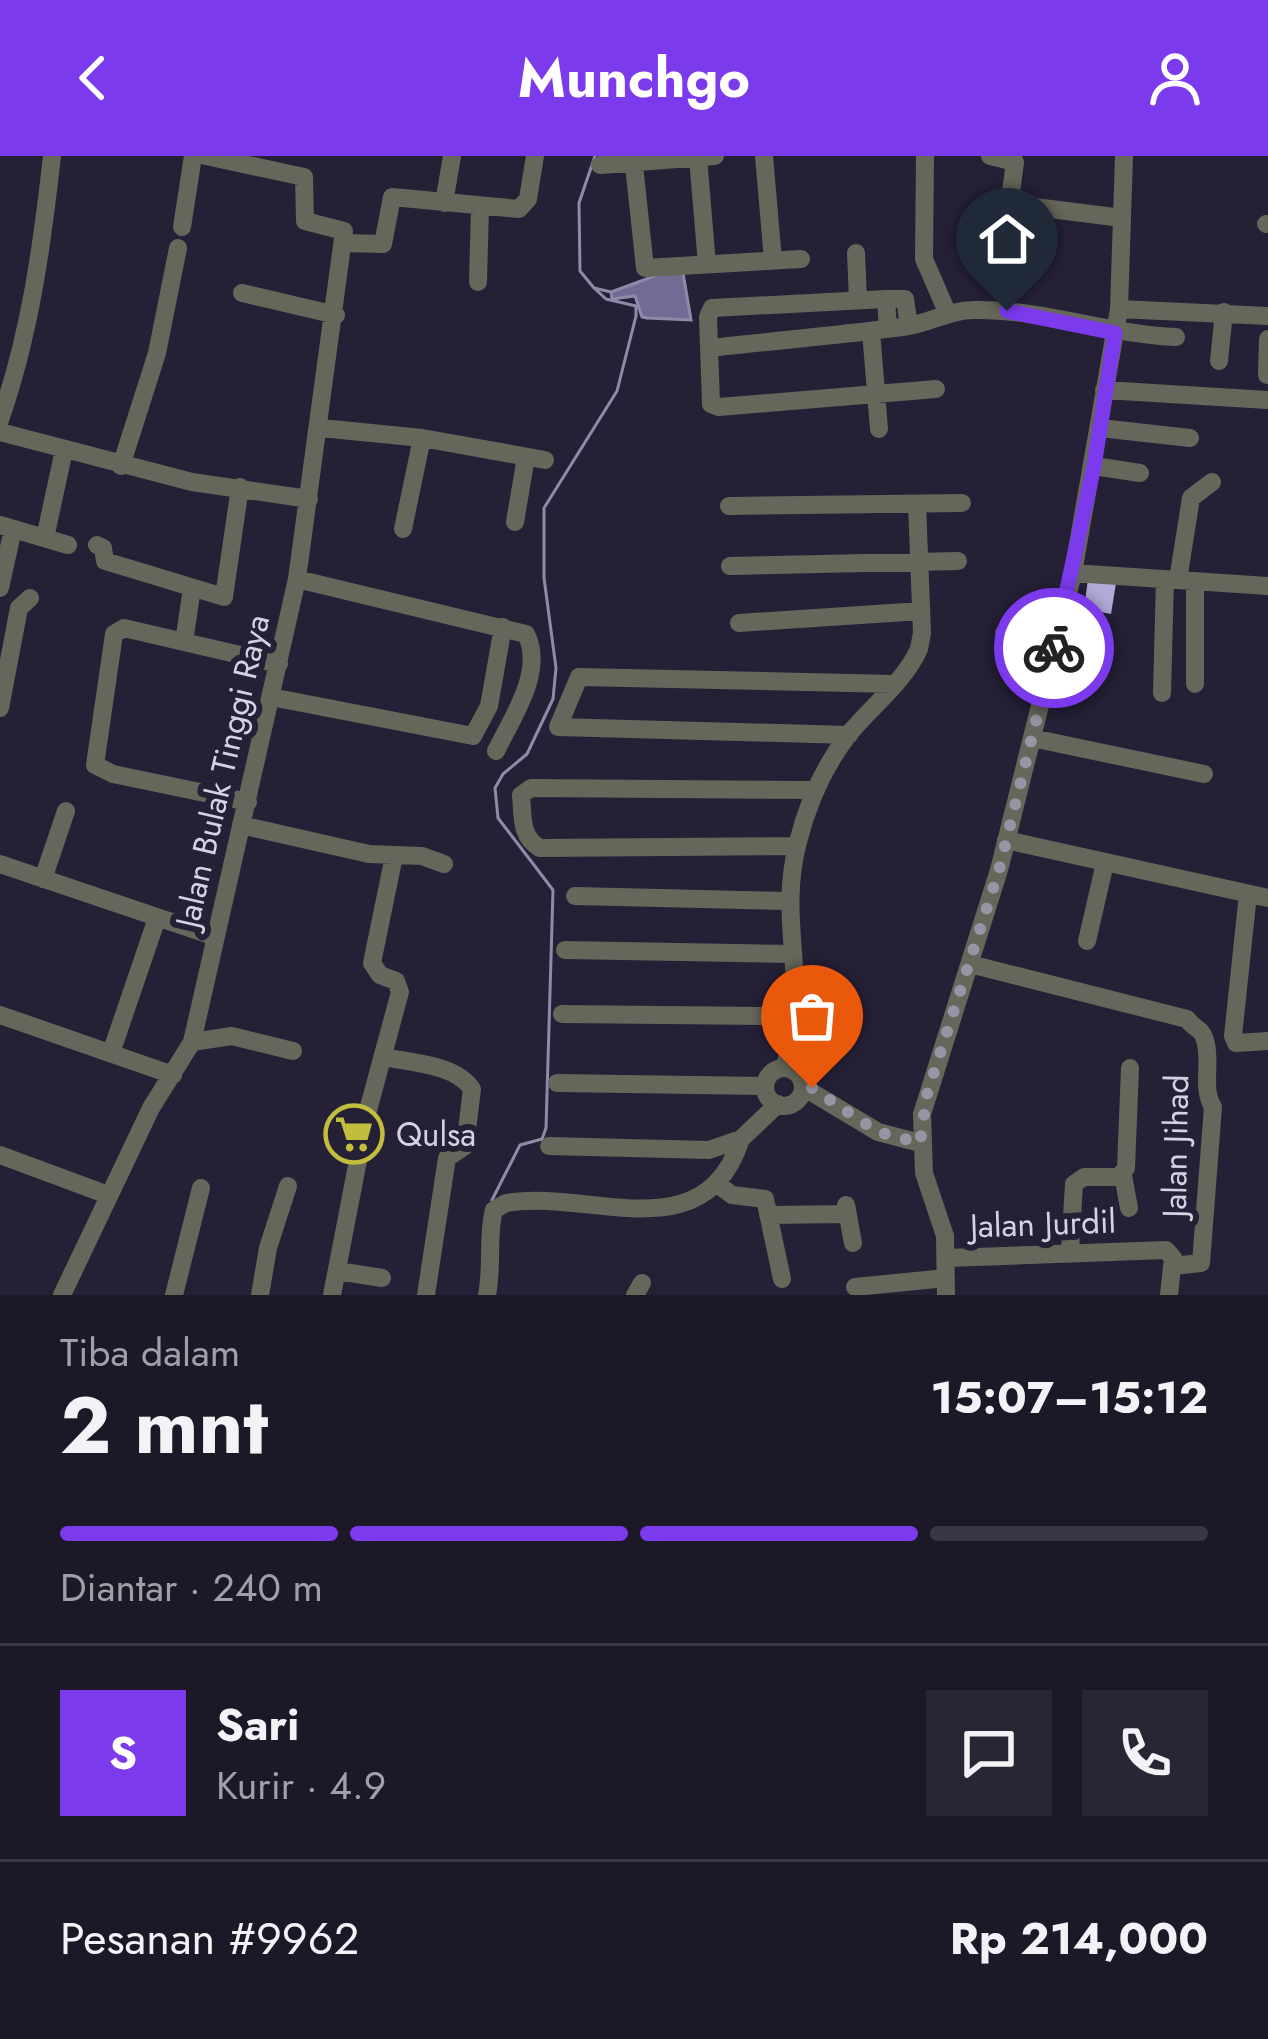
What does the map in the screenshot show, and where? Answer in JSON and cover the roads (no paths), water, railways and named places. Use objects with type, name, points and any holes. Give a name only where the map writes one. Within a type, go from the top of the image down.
[{"type":"street","points":[[0,420],[20,363],[43,244],[52,156]]},
{"type":"street","points":[[182,227],[193,156]]},
{"type":"street","points":[[206,156],[282,162],[304,177],[305,221],[344,237],[383,244],[390,197],[514,210],[524,206],[535,156]]},
{"type":"street","points":[[444,203],[452,156]]},
{"type":"street","points":[[764,156],[772,260]]},
{"type":"street","points":[[925,156],[924,253],[946,312]]},
{"type":"street","points":[[990,156],[1013,158],[1016,203],[1122,218]]},
{"type":"street","points":[[855,1287],[946,1287],[947,1258],[920,1143],[927,1094],[1006,840],[1072,574],[1119,309],[1124,156]]},
{"type":"street","points":[[600,165],[707,157],[707,264]]},
{"type":"street","points":[[633,159],[645,268],[801,259]]},
{"type":"street","points":[[478,282],[480,207]]},
{"type":"street","name":"Jalan Bulak Tinggi Raya","points":[[62,1295],[192,1042],[298,579],[344,237]]},
{"type":"street","points":[[121,466],[157,353],[178,248]]},
{"type":"street","points":[[856,253],[859,298]]},
{"type":"street","points":[[242,293],[336,315]]},
{"type":"street","points":[[879,429],[876,394],[889,328],[886,298],[712,308],[712,406],[876,394],[936,389]]},
{"type":"street","points":[[1119,309],[1268,316]]},
{"type":"street","points":[[710,348],[889,328],[946,312],[1007,311],[1115,333],[1175,337]]},
{"type":"street","points":[[1219,361],[1224,312]]},
{"type":"street","points":[[1267,375],[1268,339]]},
{"type":"street","points":[[1104,390],[1198,392],[1262,400]]},
{"type":"street","points":[[321,428],[422,438],[535,459],[515,522]]},
{"type":"street","points":[[1100,428],[1190,438]]},
{"type":"street","points":[[0,432],[121,466],[309,499]]},
{"type":"street","points":[[403,529],[422,438]]},
{"type":"street","points":[[45,538],[64,450]]},
{"type":"street","points":[[1094,466],[1140,473]]},
{"type":"street","points":[[1162,693],[1191,498],[1212,482]]},
{"type":"street","points":[[97,544],[103,548],[105,561],[221,597],[228,591],[240,487]]},
{"type":"street","points":[[729,506],[962,503]]},
{"type":"street","points":[[765,1086],[769,1075],[784,1068],[797,1022],[798,976],[787,901],[797,846],[815,790],[849,735],[919,649],[917,504]]},
{"type":"street","points":[[0,589],[7,527],[68,545]]},
{"type":"street","points":[[730,566],[958,561]]},
{"type":"street","points":[[1072,574],[1268,586]]},
{"type":"street","points":[[298,579],[526,634],[531,647],[528,685],[496,751]]},
{"type":"street","points":[[1179,580],[1195,684]]},
{"type":"street","points":[[184,641],[192,588]]},
{"type":"street","points":[[0,708],[20,608],[30,598]]},
{"type":"street","points":[[739,623],[921,611]]},
{"type":"street","points":[[271,697],[473,736],[489,706],[503,627]]},
{"type":"street","points":[[248,802],[113,774],[95,764],[115,630],[124,628],[279,664]]},
{"type":"street","points":[[1004,633],[1055,646]]},
{"type":"street","points":[[849,735],[558,727],[579,677],[894,684]]},
{"type":"street","points":[[1032,738],[1204,774]]},
{"type":"street","points":[[797,846],[540,848],[528,840],[523,829],[521,795],[531,788],[815,790]]},
{"type":"street","points":[[43,880],[66,811]]},
{"type":"street","points":[[242,825],[394,856],[422,856],[444,864]]},
{"type":"street","points":[[1006,840],[1268,898]]},
{"type":"street","points":[[332,1295],[367,1114],[400,988],[375,971],[372,952],[394,856]]},
{"type":"street","points":[[1087,941],[1105,862]]},
{"type":"street","points":[[0,864],[157,921],[213,936]]},
{"type":"street","points":[[1247,894],[1233,1036],[1237,1043],[1268,1042]]},
{"type":"street","points":[[575,896],[787,901]]},
{"type":"street","points":[[111,1053],[157,921]]},
{"type":"street","points":[[565,950],[793,954]]},
{"type":"street","name":"Jalan Jihad","points":[[970,964],[1187,1018],[1201,1030],[1207,1047],[1207,1096],[1213,1107],[1201,1263],[1173,1266]]},
{"type":"street","points":[[562,1014],[773,1016],[797,1022]]},
{"type":"street","points":[[0,1015],[173,1075]]},
{"type":"street","points":[[192,1042],[232,1036],[293,1052]]},
{"type":"street","points":[[384,1057],[445,1070],[463,1078],[472,1089],[465,1146],[448,1153],[425,1295]]},
{"type":"street","points":[[784,1068],[800,1076],[801,1092]]},
{"type":"street","points":[[1130,1068],[1123,1175],[1130,1208]]},
{"type":"street","points":[[557,1083],[765,1086]]},
{"type":"street","points":[[765,1086],[778,1105]]},
{"type":"street","points":[[801,1092],[878,1132],[920,1143]]},
{"type":"street","points":[[549,1146],[709,1150],[741,1139],[778,1105],[801,1092]]},
{"type":"street","points":[[487,1295],[494,1262],[490,1224],[494,1210],[506,1203],[661,1208],[701,1196],[733,1166],[741,1139]]},
{"type":"street","points":[[0,1155],[109,1196]]},
{"type":"street","points":[[1070,1250],[1074,1184],[1084,1177],[1123,1175]]},
{"type":"street","points":[[716,1183],[732,1195],[765,1199],[782,1279]]},
{"type":"street","points":[[260,1295],[268,1247],[288,1186]]},
{"type":"street","points":[[174,1295],[201,1188]]},
{"type":"street","points":[[768,1215],[846,1209],[853,1243]]},
{"type":"street","name":"Jalan Jurdil","points":[[947,1258],[1166,1250],[1173,1266]]},
{"type":"street","points":[[1169,1295],[1173,1266]]},
{"type":"street","points":[[338,1271],[382,1278]]},
{"type":"waterway","points":[[595,156],[579,203],[580,271],[594,288],[611,292]]},
{"type":"waterway","points":[[492,1200],[520,1145],[542,1139],[546,1128],[553,890],[498,818],[495,788],[503,774],[527,754],[553,699],[556,668],[544,578],[544,508],[617,391],[636,316],[636,306],[606,299],[594,288]]},
{"type":"place","name":"Qulsa","points":[[354,1134]]}]
